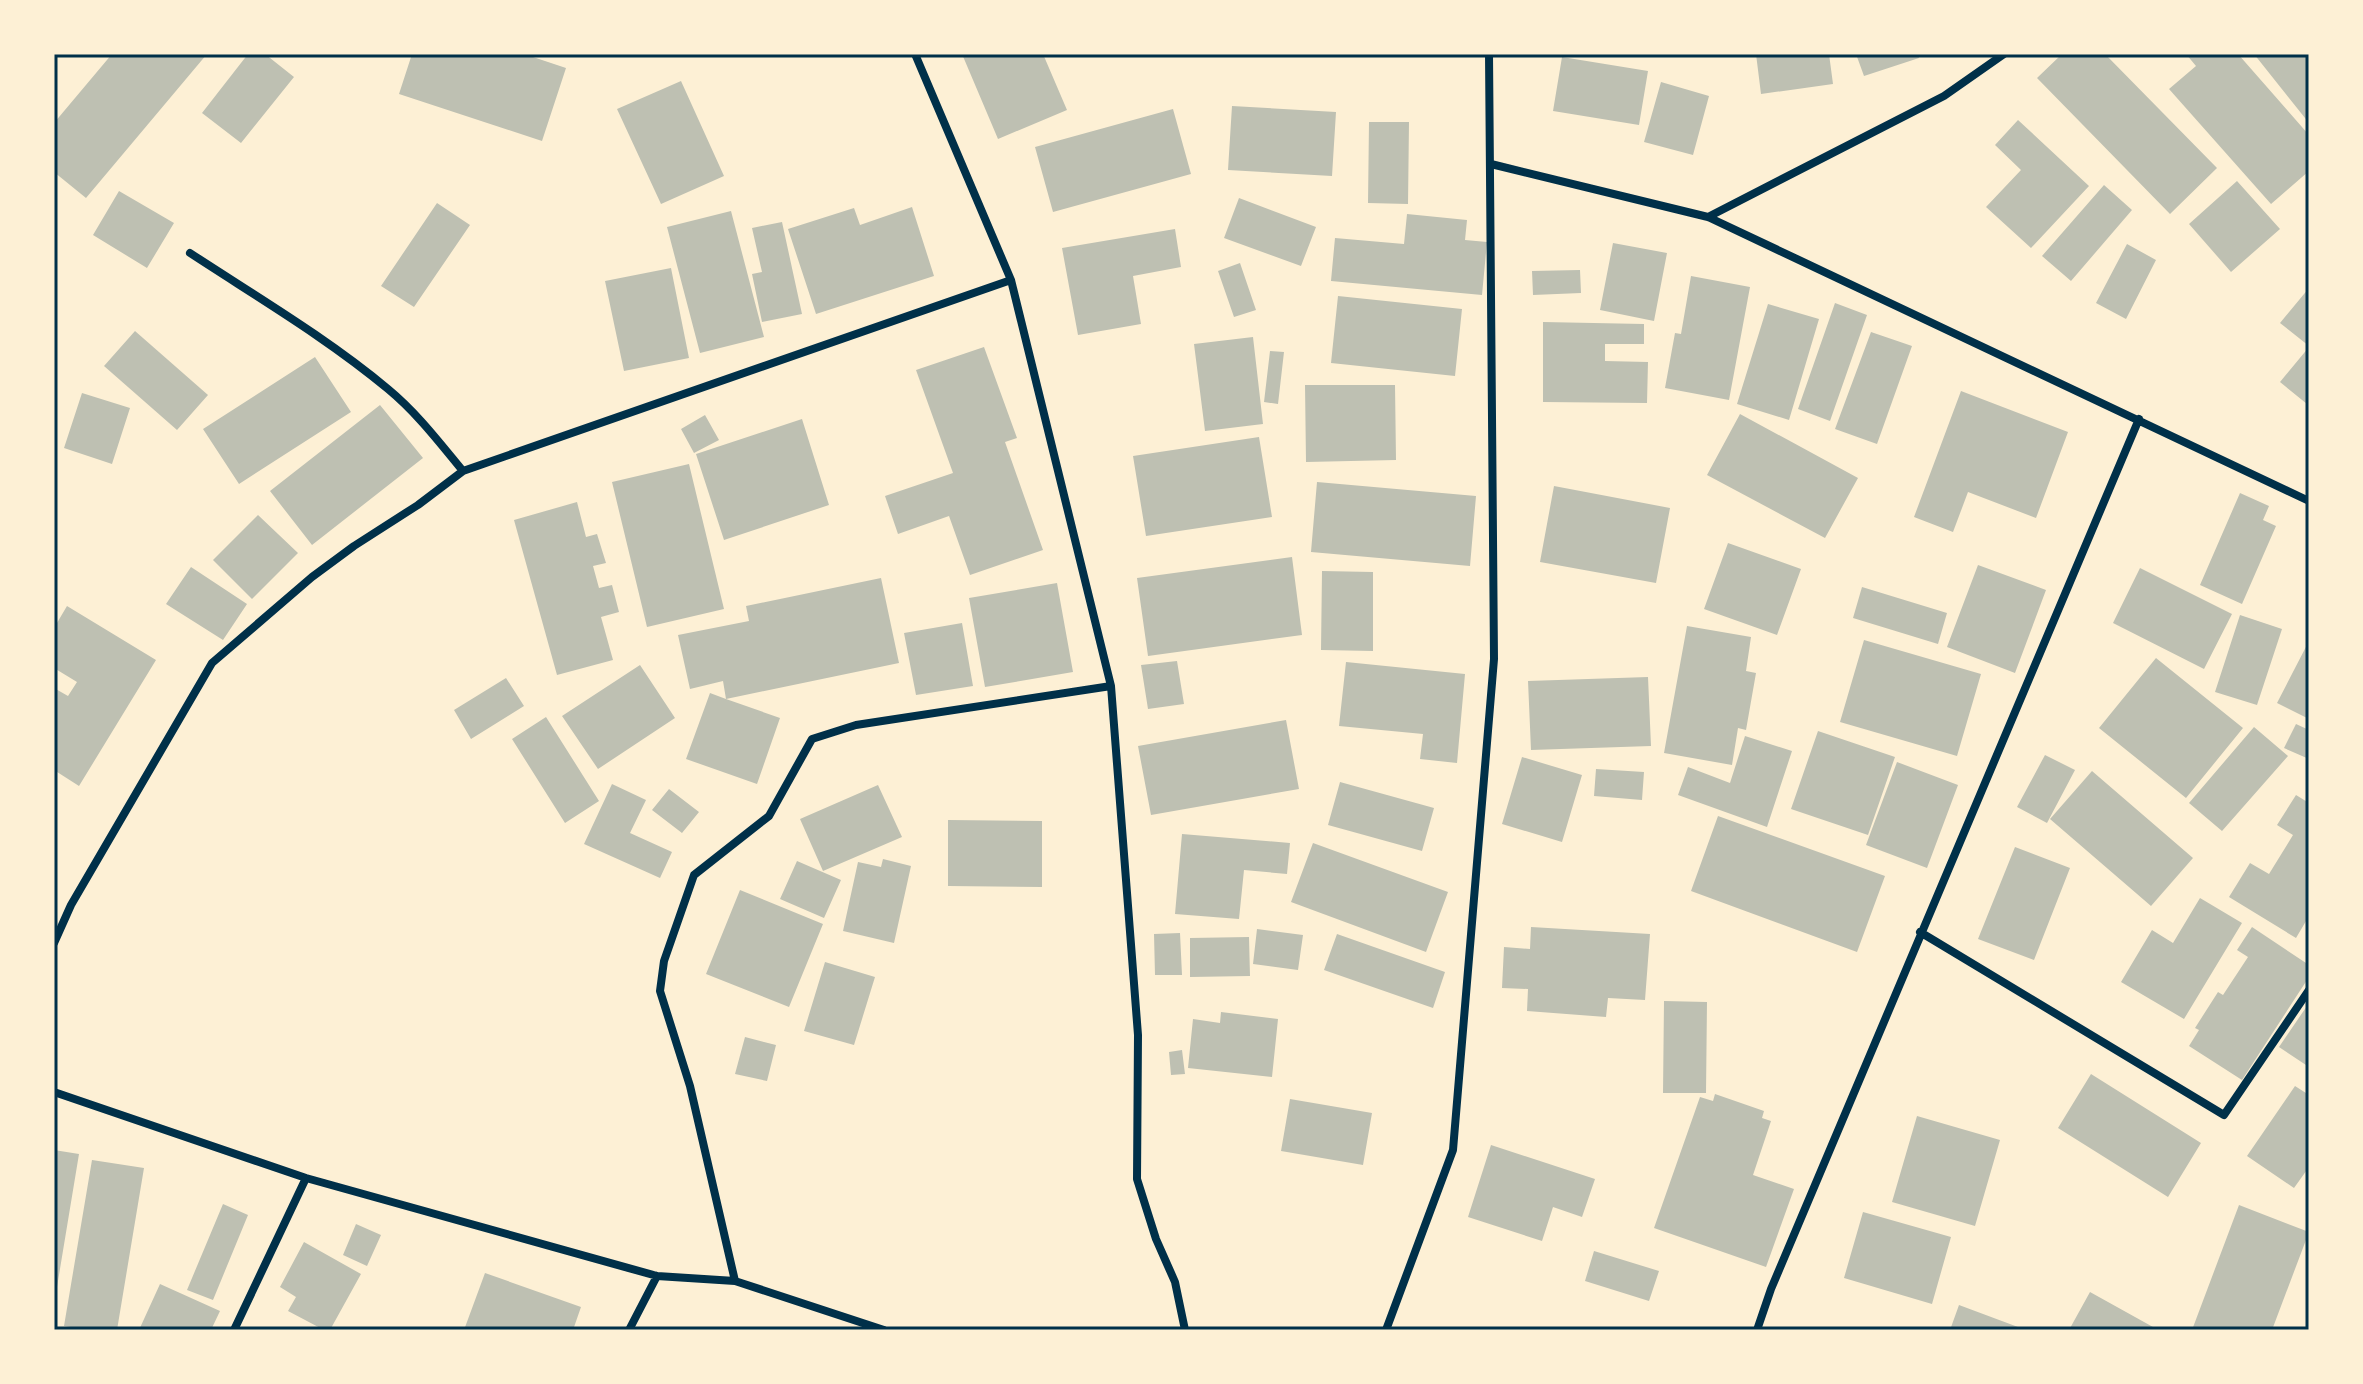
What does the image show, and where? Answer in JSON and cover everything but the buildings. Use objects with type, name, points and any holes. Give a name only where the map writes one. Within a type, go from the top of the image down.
[{"type":"street","points":[[915,54],[1011,280],[1111,686],[1138,1035],[1137,1179],[1156,1239],[1175,1282],[1185,1330]]},
{"type":"street","points":[[1386,1330],[1453,1150],[1494,659],[1489,54]]},
{"type":"street","points":[[1708,217],[1944,96],[2004,54]]},
{"type":"street","points":[[1491,164],[1708,217],[2309,501]]},
{"type":"street","points":[[190,253],[329,345],[388,389],[420,418],[463,471]]},
{"type":"street","points":[[54,943],[71,905],[212,663],[312,577],[354,546],[418,505],[463,471],[1011,280]]},
{"type":"street","points":[[1757,1330],[1771,1289],[1920,932],[2139,419]]},
{"type":"street","points":[[735,1281],[690,1086],[660,991],[664,961],[694,875],[769,816],[812,739],[856,725],[1111,686]]},
{"type":"street","points":[[1920,932],[2224,1115],[2309,990]]},
{"type":"street","points":[[54,1092],[306,1178],[657,1276],[735,1281],[884,1330]]},
{"type":"street","points":[[234,1330],[306,1178]]},
{"type":"street","points":[[629,1330],[657,1276]]}]
